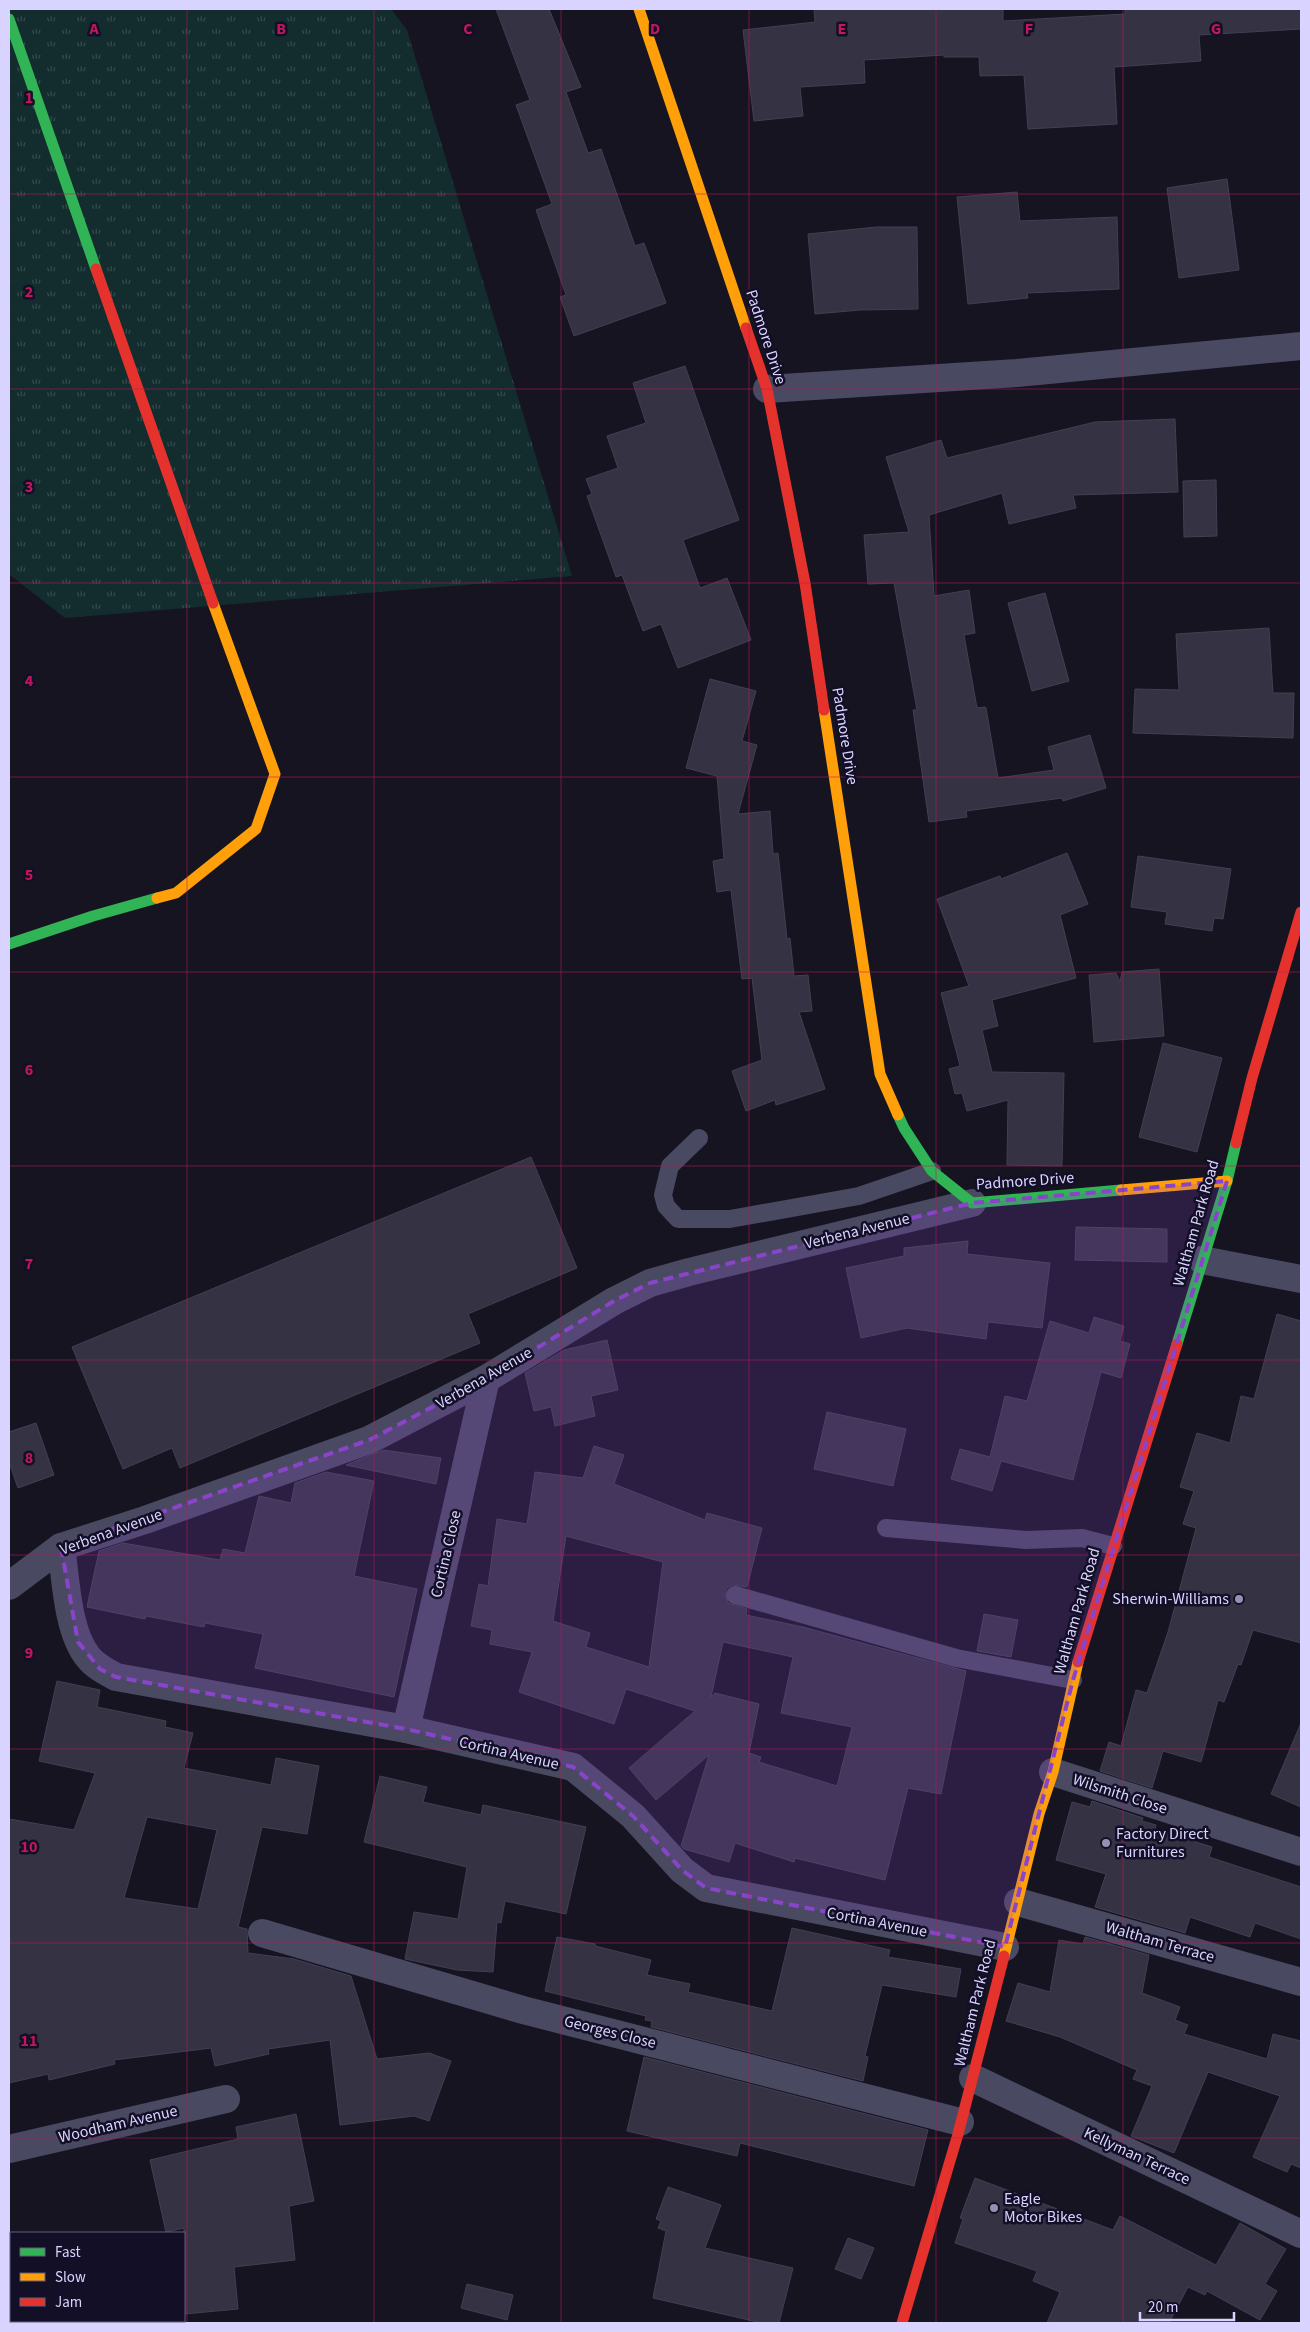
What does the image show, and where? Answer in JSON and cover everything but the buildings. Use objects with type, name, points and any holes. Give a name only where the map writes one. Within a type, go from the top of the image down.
[{"type":"street","name":"Padmore Drive","points":[[640,9],[767,389],[806,583],[880,1074],[904,1128],[932,1171],[972,1203],[1226,1181]]},
{"type":"street","points":[[9,19],[51,136],[153,436],[275,774],[256,829],[176,892],[93,916],[9,944]]},
{"type":"street","points":[[767,389],[1016,374],[1301,346]]},
{"type":"street","name":"Waltham Park Road","points":[[902,2323],[932,2226],[973,2078],[1039,1814],[1053,1772],[1073,1680],[1226,1181],[1252,1078],[1301,912]]},
{"type":"street","name":"Verbena Avenue","points":[[9,1586],[61,1547],[145,1520],[370,1440],[486,1379],[614,1301],[650,1284],[699,1270],[972,1203]]},
{"type":"street","points":[[1202,1260],[1301,1278]]},
{"type":"street","name":"Cortina Close","points":[[406,1729],[486,1379]]},
{"type":"street","name":"Cortina Avenue","points":[[61,1547],[78,1642],[88,1657],[100,1669],[116,1677],[406,1729],[573,1768],[633,1816],[682,1870],[706,1888],[1005,1947]]},
{"type":"street","name":"Wilsmith Close","points":[[1053,1772],[1301,1852]]},
{"type":"street","name":"Waltham Terrace","points":[[1018,1902],[1301,1982]]},
{"type":"street","name":"Georges Close","points":[[262,1933],[523,2010],[960,2122]]},
{"type":"street","name":"Kellyman Terrace","points":[[973,2078],[1301,2234]]},
{"type":"street","name":"Woodham Avenue","points":[[9,2149],[226,2098]]},
{"type":"lane","points":[[699,1138],[670,1166],[663,1195],[666,1206],[678,1219],[730,1219],[859,1196],[932,1171]]},
{"type":"lane","points":[[886,1528],[1026,1540],[1082,1538],[1113,1546]]},
{"type":"lane","points":[[734,1595],[956,1658],[1073,1680]]},
{"type":"highlighted area","points":[[1227,1181],[1073,1680],[1005,1947],[706,1888],[682,1870],[633,1816],[573,1767],[406,1729],[116,1677],[100,1669],[78,1642],[61,1547],[369,1440],[486,1379],[614,1301],[650,1283],[972,1203]]},
{"type":"green space","points":[[9,9],[391,9],[407,30],[572,576],[65,618],[9,574]]},
{"type":"traffic: fast","points":[[9,19],[96,269]]},
{"type":"traffic: fast","points":[[9,944],[93,916],[157,898]]},
{"type":"traffic: fast","points":[[898,1115],[904,1128],[932,1171],[972,1203],[1121,1190]]},
{"type":"traffic: fast","points":[[1177,1344],[1227,1181],[1236,1143]]},
{"type":"traffic: slow","points":[[639,9],[746,328]]},
{"type":"traffic: slow","points":[[157,898],[176,893],[256,829],[275,774],[213,603]]},
{"type":"traffic: slow","points":[[824,710],[880,1074],[898,1115]]},
{"type":"traffic: slow","points":[[1121,1190],[1227,1181]]},
{"type":"traffic: slow","points":[[1004,1956],[1039,1814],[1053,1772],[1078,1662]]},
{"type":"traffic: jam","points":[[96,269],[213,603]]},
{"type":"traffic: jam","points":[[746,328],[767,389],[805,583],[824,710]]},
{"type":"traffic: jam","points":[[1236,1143],[1252,1078],[1301,912]]},
{"type":"traffic: jam","points":[[1078,1662],[1177,1344]]},
{"type":"traffic: jam","points":[[902,2323],[958,2134],[1004,1956]]},
{"type":"place","name":"Sherwin-Williams","points":[[1239,1599]]},
{"type":"place","name":"Factory Direct Furnitures","points":[[1106,1843]]},
{"type":"place","name":"Eagle Motor Bikes","points":[[994,2208]]}]
